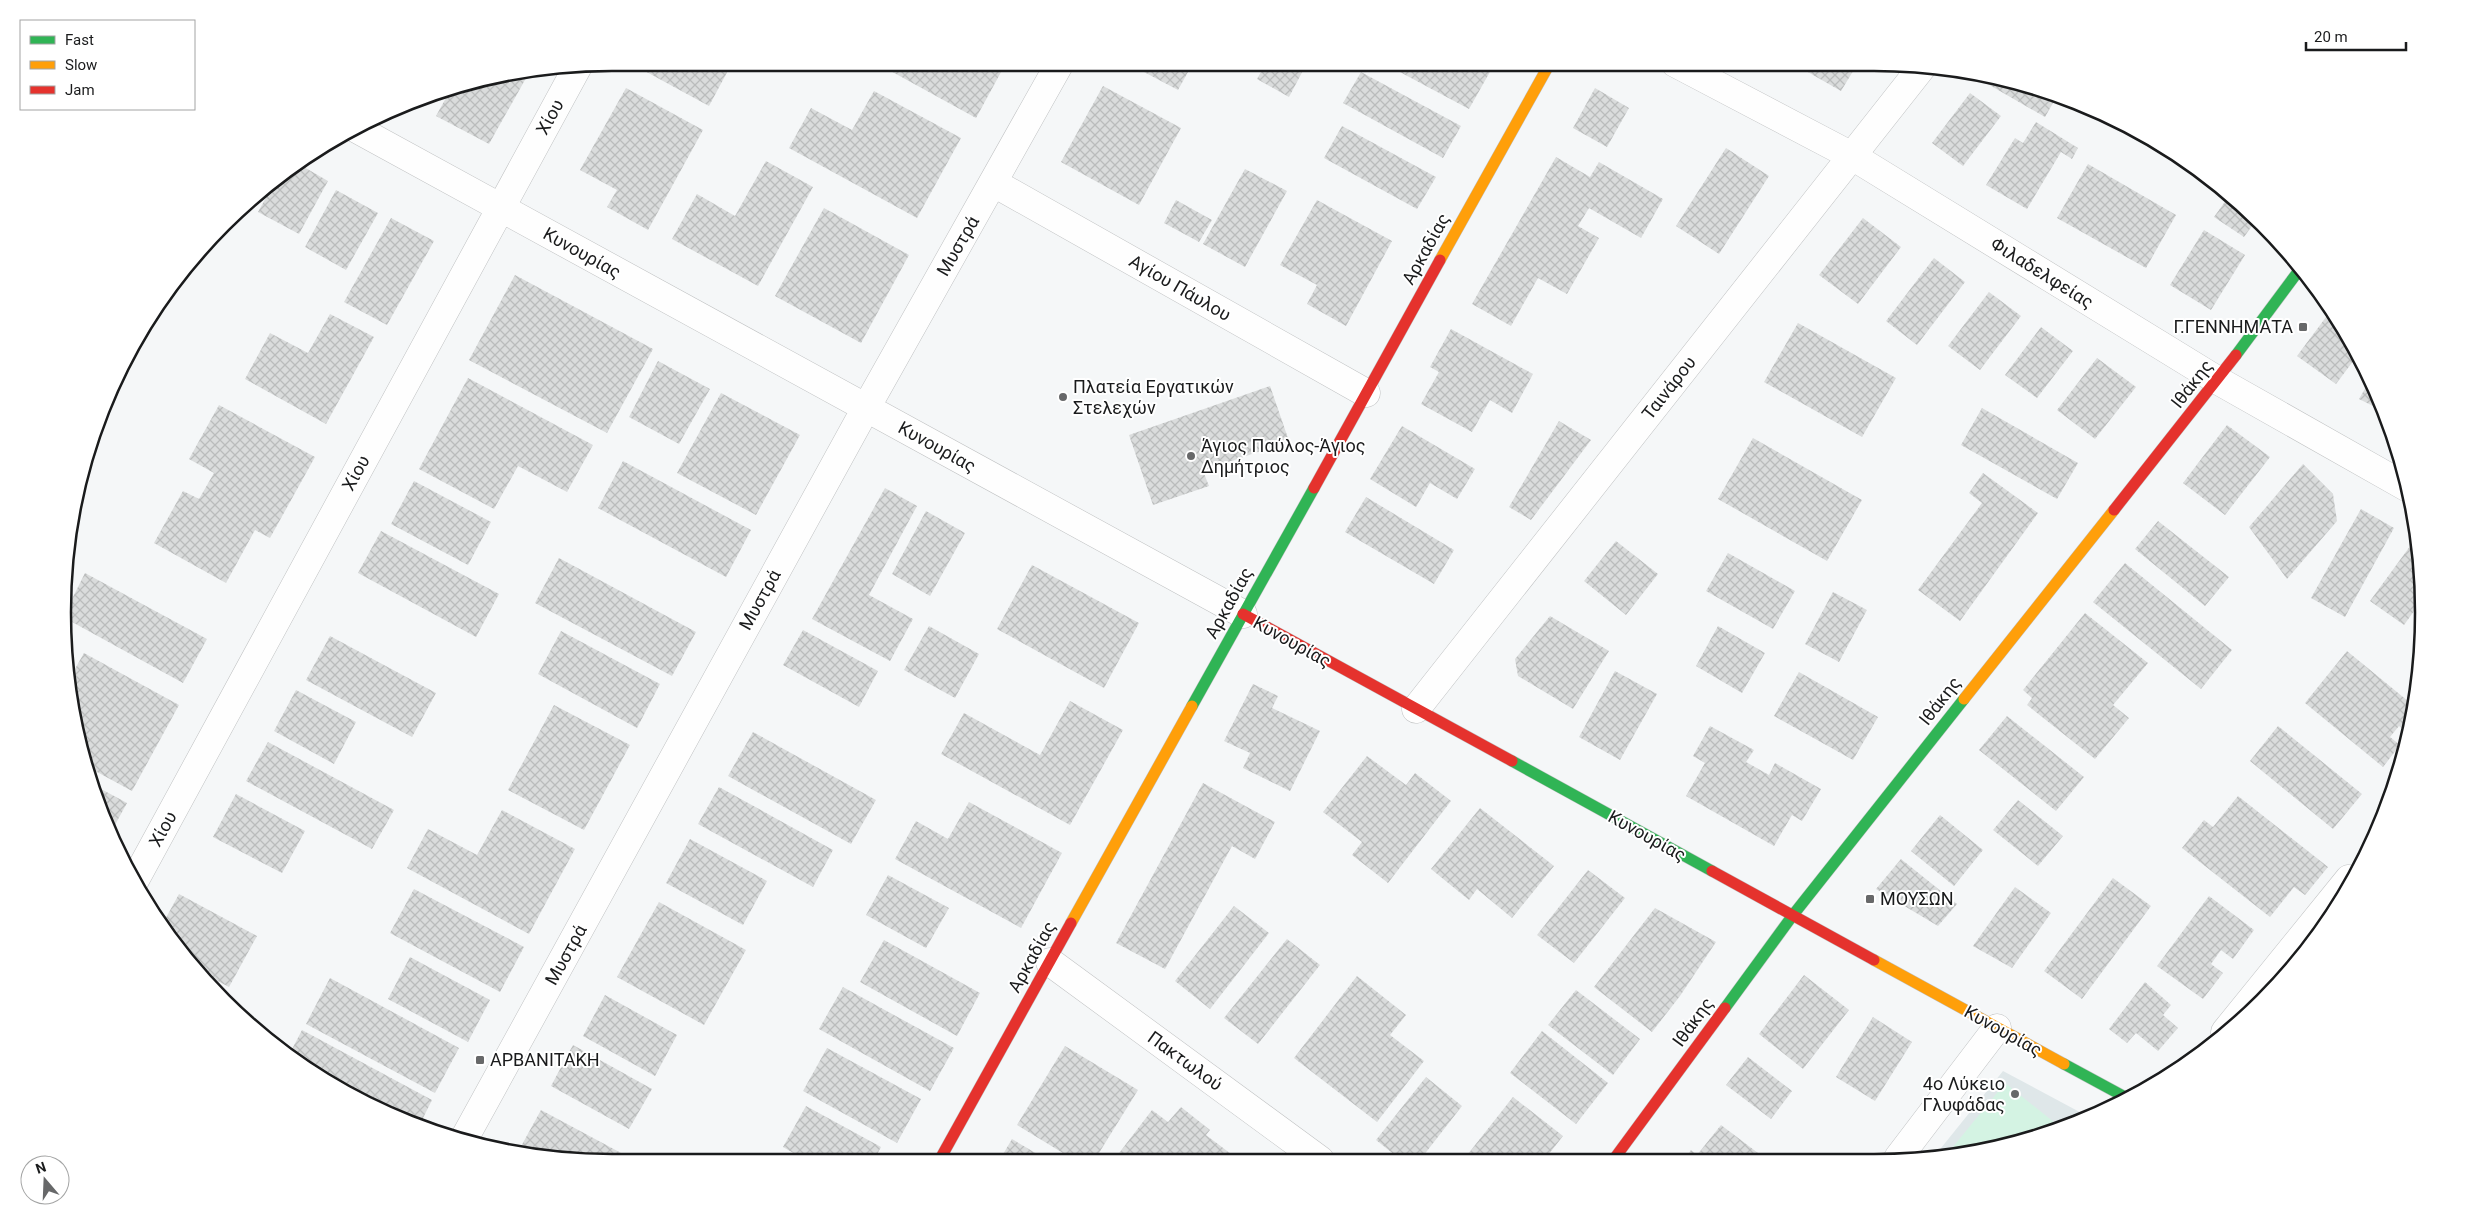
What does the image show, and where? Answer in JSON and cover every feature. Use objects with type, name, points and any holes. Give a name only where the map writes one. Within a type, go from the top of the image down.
[{"type":"street","name":"Μυστρά","points":[[467,1134],[866,408],[1055,71]]},
{"type":"street","name":"Αρκαδίας","points":[[943,1154],[1545,71]]},
{"type":"street","name":"Φιλαδελφείας","points":[[1691,71],[1852,156],[2217,380],[2398,483]]},
{"type":"street","name":"Χίου","points":[[139,873],[575,72]]},
{"type":"street","name":"Ταινάρου","points":[[1416,709],[1917,73]]},
{"type":"street","name":"Κυνουρίας","points":[[363,133],[2120,1094]]},
{"type":"street","name":"Αγίου Πάυλου","points":[[994,182],[1366,393]]},
{"type":"street","name":"Ιθάκης","points":[[1618,1154],[1793,915],[2217,380],[2296,275]]},
{"type":"street","points":[[2252,999],[2331,901]]},
{"type":"street","name":"Πακτωλού","points":[[1050,962],[1312,1154]]},
{"type":"street","points":[[1902,1153],[1997,1028]]},
{"type":"shaded area","name":"4ο Λύκειο Γλυφάδας","points":[[2003,1071],[2081,1113],[2014,1135],[1940,1149]]},
{"type":"green space","points":[[2005,1083],[2054,1122],[2014,1135],[1953,1148]]},
{"type":"building","points":[[645,71],[728,71],[709,106]]},
{"type":"building","points":[[891,71],[1002,71],[976,118]]},
{"type":"building","points":[[1142,71],[1189,71],[1178,90]]},
{"type":"building","points":[[1262,71],[1303,71],[1289,97],[1257,79]]},
{"type":"building","points":[[1398,71],[1490,71],[1469,109]]},
{"type":"building","points":[[1806,71],[1853,71],[1841,91]]},
{"type":"building","points":[[1361,72],[1461,126],[1443,158],[1343,103]]},
{"type":"building","points":[[526,79],[489,144],[436,116],[446,98],[472,90]]},
{"type":"building","points":[[1988,84],[2053,102],[2045,117]]},
{"type":"building","points":[[1103,86],[1181,128],[1139,205],[1061,162]]},
{"type":"building","points":[[626,88],[703,130],[648,230],[607,207],[617,190],[580,170]]},
{"type":"building","points":[[1595,88],[1629,108],[1607,147],[1573,128]]},
{"type":"building","points":[[874,91],[961,138],[917,218],[789,148],[811,108],[852,130]]},
{"type":"building","points":[[1970,93],[2001,116],[1963,166],[1932,143]]},
{"type":"building","points":[[2036,122],[2078,148],[2072,159],[2061,152],[2027,209],[1986,185],[2015,138],[2023,143]]},
{"type":"building","points":[[1342,126],[1436,177],[1417,209],[1324,158]]},
{"type":"building","points":[[1726,148],[1769,176],[1719,254],[1676,226]]},
{"type":"building","points":[[1556,157],[1590,177],[1599,162],[1663,199],[1641,238],[1589,208],[1578,226],[1599,238],[1567,294],[1538,278],[1511,326],[1472,304]]},
{"type":"building","points":[[766,161],[813,187],[758,286],[672,239],[697,194],[735,216]]},
{"type":"building","points":[[2088,164],[2176,215],[2146,268],[2057,218]]},
{"type":"building","points":[[305,167],[328,181],[299,234],[258,212],[266,197]]},
{"type":"building","points":[[1245,169],[1287,191],[1245,267],[1203,244]]},
{"type":"building","points":[[336,190],[378,213],[346,270],[305,247]]},
{"type":"building","points":[[1176,200],[1212,220],[1199,242],[1164,223]]},
{"type":"building","points":[[1317,200],[1392,241],[1346,326],[1307,304],[1317,285],[1280,265]]},
{"type":"building","points":[[2225,202],[2252,226],[2244,237],[2214,217]]},
{"type":"building","points":[[824,208],[909,255],[861,343],[775,296]]},
{"type":"building","points":[[391,218],[434,241],[387,325],[344,302]]},
{"type":"building","points":[[1863,218],[1901,247],[1858,304],[1819,275]]},
{"type":"building","points":[[2204,230],[2245,255],[2211,310],[2170,285]]},
{"type":"building","points":[[1934,258],[1965,282],[1917,345],[1886,321]]},
{"type":"building","points":[[515,275],[653,349],[607,433],[469,360]]},
{"type":"building","points":[[1989,292],[2021,316],[1980,370],[1948,346]]},
{"type":"building","points":[[330,314],[374,337],[326,424],[245,379],[270,333],[308,353]]},
{"type":"building","points":[[2327,316],[2353,362],[2336,384],[2297,356]]},
{"type":"building","points":[[1798,323],[1896,378],[1862,437],[1764,382]]},
{"type":"building","points":[[2041,327],[2073,351],[2037,398],[2005,375]]},
{"type":"building","points":[[1451,329],[1533,374],[1512,413],[1490,400],[1472,432],[1421,404],[1439,372],[1430,367]]},
{"type":"building","points":[[2097,358],[2136,387],[2095,439],[2057,410]]},
{"type":"building","points":[[658,361],[710,389],[679,444],[629,417]]},
{"type":"building","points":[[468,378],[593,445],[567,492],[518,466],[494,509],[419,469]]},
{"type":"building","name":"Άγιος Παύλος-Άγιος Δημήτριος","points":[[1270,386],[1289,441],[1203,471],[1209,486],[1153,505],[1129,435]]},
{"type":"building","points":[[2366,387],[2375,407],[2359,399]]},
{"type":"building","points":[[721,393],[800,435],[756,515],[677,473]]},
{"type":"building","points":[[219,405],[315,457],[270,538],[255,530],[226,583],[154,543],[183,491],[199,499],[214,473],[189,459]]},
{"type":"building","points":[[1982,408],[2078,463],[2057,499],[1961,445]]},
{"type":"building","points":[[1559,421],[1591,440],[1531,520],[1509,507]]},
{"type":"building","points":[[2227,425],[2270,457],[2225,515],[2183,483]]},
{"type":"building","points":[[1402,426],[1475,469],[1457,499],[1430,483],[1416,507],[1370,479]]},
{"type":"building","points":[[1753,438],[1862,500],[1827,561],[1718,499]]},
{"type":"building","points":[[623,461],[751,530],[726,577],[598,508]]},
{"type":"building","points":[[2303,464],[2333,494],[2337,521],[2287,579],[2249,527]]},
{"type":"building","points":[[1983,473],[2038,513],[1960,621],[1918,590],[1982,503],[1969,493]]},
{"type":"building","points":[[414,481],[491,522],[468,565],[391,524]]},
{"type":"building","points":[[885,488],[917,506],[869,595],[913,619],[890,661],[812,619]]},
{"type":"building","points":[[1366,497],[1454,550],[1434,584],[1345,532]]},
{"type":"building","points":[[2361,509],[2394,528],[2345,617],[2311,598]]},
{"type":"building","points":[[926,511],[965,533],[930,596],[892,574]]},
{"type":"building","points":[[2158,521],[2229,577],[2205,606],[2135,549]]},
{"type":"building","points":[[381,531],[499,594],[476,637],[358,573]]},
{"type":"building","points":[[1616,541],[1658,574],[1626,615],[1584,581]]},
{"type":"building","points":[[2410,546],[2415,610],[2404,625],[2370,601]]},
{"type":"building","points":[[1728,553],[1795,591],[1773,629],[1706,591]]},
{"type":"building","points":[[559,558],[696,632],[672,676],[535,603]]},
{"type":"building","points":[[2125,563],[2232,650],[2201,689],[2093,602]]},
{"type":"building","points":[[1032,565],[1139,623],[1104,688],[997,629]]},
{"type":"building","points":[[85,573],[207,639],[183,683],[71,622],[71,600]]},
{"type":"building","points":[[1833,592],[1867,610],[1839,662],[1805,644]]},
{"type":"building","points":[[2085,613],[2148,663],[2113,705],[2129,718],[2095,759],[2027,705],[2032,698],[2023,690]]},
{"type":"building","points":[[1550,616],[1609,651],[1573,709],[1518,676],[1515,659]]},
{"type":"building","points":[[929,626],[979,654],[955,698],[904,670]]},
{"type":"building","points":[[1718,626],[1765,653],[1742,693],[1696,666]]},
{"type":"building","points":[[803,630],[878,671],[859,707],[783,665]]},
{"type":"building","points":[[561,631],[660,684],[637,728],[538,674]]},
{"type":"building","points":[[330,636],[436,693],[412,737],[306,680]]},
{"type":"building","points":[[2347,651],[2407,700],[2402,728],[2399,726],[2390,737],[2398,744],[2397,749],[2383,767],[2305,703]]},
{"type":"building","points":[[84,653],[179,705],[132,791],[96,771],[82,718],[74,670]]},
{"type":"building","points":[[1615,671],[1657,694],[1620,760],[1579,737]]},
{"type":"building","points":[[1799,672],[1878,717],[1853,760],[1774,716]]},
{"type":"building","points":[[1253,684],[1278,696],[1272,708],[1320,731],[1290,791],[1243,768],[1250,753],[1224,741]]},
{"type":"building","points":[[296,690],[356,722],[334,764],[274,731]]},
{"type":"building","points":[[1070,701],[1123,730],[1070,825],[941,754],[964,713],[1040,755]]},
{"type":"building","points":[[554,705],[630,745],[584,830],[508,790]]},
{"type":"building","points":[[2007,716],[2084,777],[2056,811],[1979,750]]},
{"type":"building","points":[[1710,726],[1754,750],[1746,762],[1769,775],[1775,763],[1821,789],[1802,821],[1792,815],[1774,846],[1686,796],[1705,763],[1693,756]]},
{"type":"building","points":[[2278,726],[2362,794],[2333,829],[2250,761]]},
{"type":"building","points":[[753,732],[876,800],[851,844],[728,776]]},
{"type":"building","points":[[268,742],[394,810],[372,849],[246,781]]},
{"type":"building","points":[[1367,756],[1406,785],[1415,773],[1451,801],[1388,883],[1352,855],[1362,842],[1323,812]]},
{"type":"building","points":[[1203,783],[1275,822],[1255,859],[1232,846],[1165,969],[1116,943]]},
{"type":"building","points":[[719,787],[833,850],[813,887],[698,824]]},
{"type":"building","points":[[101,789],[127,803],[115,826]]},
{"type":"building","points":[[236,794],[305,831],[282,873],[213,837]]},
{"type":"building","points":[[2238,796],[2328,867],[2305,895],[2294,887],[2270,917],[2182,848],[2204,820],[2213,827]]},
{"type":"building","points":[[2018,800],[2063,836],[2038,866],[1993,830]]},
{"type":"building","points":[[969,802],[1062,853],[1021,928],[895,859],[916,821],[948,839]]},
{"type":"building","points":[[1480,808],[1554,866],[1512,918],[1477,889],[1469,900],[1431,869]]},
{"type":"building","points":[[502,810],[575,849],[529,934],[407,868],[428,829],[477,855]]},
{"type":"building","points":[[1940,815],[1983,850],[1954,886],[1911,851]]},
{"type":"building","points":[[690,839],[767,881],[743,925],[666,883]]},
{"type":"building","points":[[1901,859],[1957,904],[1938,926],[1876,889]]},
{"type":"building","points":[[1588,870],[1625,898],[1574,963],[1537,935]]},
{"type":"building","points":[[888,875],[949,908],[926,948],[866,915]]},
{"type":"building","points":[[2113,878],[2151,906],[2082,999],[2044,971]]},
{"type":"building","points":[[2015,887],[2051,913],[2012,968],[1973,946]]},
{"type":"building","points":[[414,889],[524,947],[500,992],[390,933]]},
{"type":"building","points":[[179,894],[257,936],[229,987],[217,980],[206,969],[166,918]]},
{"type":"building","points":[[2209,896],[2254,930],[2233,959],[2221,950],[2211,964],[2223,973],[2203,999],[2157,966]]},
{"type":"building","points":[[659,902],[746,950],[704,1025],[617,977]]},
{"type":"building","points":[[1234,906],[1269,933],[1210,1009],[1175,981]]},
{"type":"building","points":[[1655,908],[1716,942],[1680,996],[1652,1032],[1594,987]]},
{"type":"building","points":[[1287,939],[1320,965],[1258,1044],[1224,1018]]},
{"type":"building","points":[[884,940],[980,993],[957,1036],[860,982]]},
{"type":"building","points":[[410,957],[490,1000],[468,1042],[388,999]]},
{"type":"building","points":[[1804,975],[1849,1010],[1803,1069],[1759,1034]]},
{"type":"building","points":[[1357,976],[1406,1015],[1390,1035],[1424,1061],[1377,1122],[1294,1058]]},
{"type":"building","points":[[330,978],[459,1048],[435,1093],[306,1024]]},
{"type":"building","points":[[2145,982],[2171,1005],[2163,1015],[2178,1028],[2158,1051],[2136,1033],[2127,1043],[2109,1029]]},
{"type":"building","points":[[843,987],[954,1048],[930,1091],[819,1029]]},
{"type":"building","points":[[1576,990],[1640,1039],[1613,1075],[1548,1025]]},
{"type":"building","points":[[605,995],[677,1035],[655,1076],[583,1036]]},
{"type":"building","points":[[1873,1017],[1912,1042],[1875,1101],[1836,1077]]},
{"type":"building","points":[[302,1030],[432,1100],[422,1119],[405,1113],[342,1081],[292,1049]]},
{"type":"building","points":[[1542,1031],[1608,1083],[1576,1124],[1510,1073]]},
{"type":"building","points":[[573,1045],[652,1089],[629,1129],[551,1086]]},
{"type":"building","points":[[1065,1046],[1138,1090],[1098,1154],[1065,1154],[1017,1125]]},
{"type":"building","points":[[827,1048],[921,1099],[897,1143],[803,1091]]},
{"type":"building","points":[[1748,1057],[1792,1091],[1771,1119],[1726,1085]]},
{"type":"building","points":[[1426,1077],[1462,1106],[1425,1154],[1394,1154],[1376,1140]]},
{"type":"building","points":[[1513,1097],[1563,1136],[1549,1154],[1468,1154]]},
{"type":"building","points":[[806,1106],[881,1147],[877,1154],[795,1154],[783,1147]]},
{"type":"building","points":[[1181,1107],[1210,1130],[1206,1135],[1231,1154],[1118,1154],[1152,1110],[1168,1122]]},
{"type":"building","points":[[541,1110],[623,1154],[577,1153],[521,1145]]},
{"type":"building","points":[[1721,1125],[1759,1154],[1698,1154]]},
{"type":"building","points":[[1012,1139],[1037,1154],[1003,1154]]},
{"type":"traffic: fast","points":[[2236,355],[2296,275]]},
{"type":"traffic: fast","points":[[1192,706],[1314,488]]},
{"type":"traffic: fast","points":[[1725,1008],[1793,915],[1964,699]]},
{"type":"traffic: fast","points":[[1512,761],[1712,871]]},
{"type":"traffic: fast","points":[[2064,1064],[2120,1094]]},
{"type":"traffic: slow","points":[[1440,260],[1546,71]]},
{"type":"traffic: slow","points":[[1964,699],[2114,510]]},
{"type":"traffic: slow","points":[[1071,923],[1192,706]]},
{"type":"traffic: slow","points":[[1874,960],[2064,1064]]},
{"type":"traffic: jam","points":[[1314,488],[1440,260]]},
{"type":"traffic: jam","points":[[2114,510],[2236,355]]},
{"type":"traffic: jam","points":[[1243,614],[1512,761]]},
{"type":"traffic: jam","points":[[1712,871],[1874,960]]},
{"type":"traffic: jam","points":[[943,1154],[1071,923]]},
{"type":"traffic: jam","points":[[1618,1154],[1725,1008]]},
{"type":"place","name":"Γ.ΓΕΝΝΗΜΑΤΑ","points":[[2303,327]]},
{"type":"place","name":"Πλατεία Εργατικών Στελεχών","points":[[1063,397]]},
{"type":"place","name":"Άγιος Παύλος-Άγιος Δημήτριος","points":[[1191,456]]},
{"type":"place","name":"ΜΟΥΣΩΝ","points":[[1870,899]]},
{"type":"place","name":"ΑΡΒΑΝΙΤΑΚΗ","points":[[480,1060]]},
{"type":"place","name":"4ο Λύκειο Γλυφάδας","points":[[2015,1094]]}]
